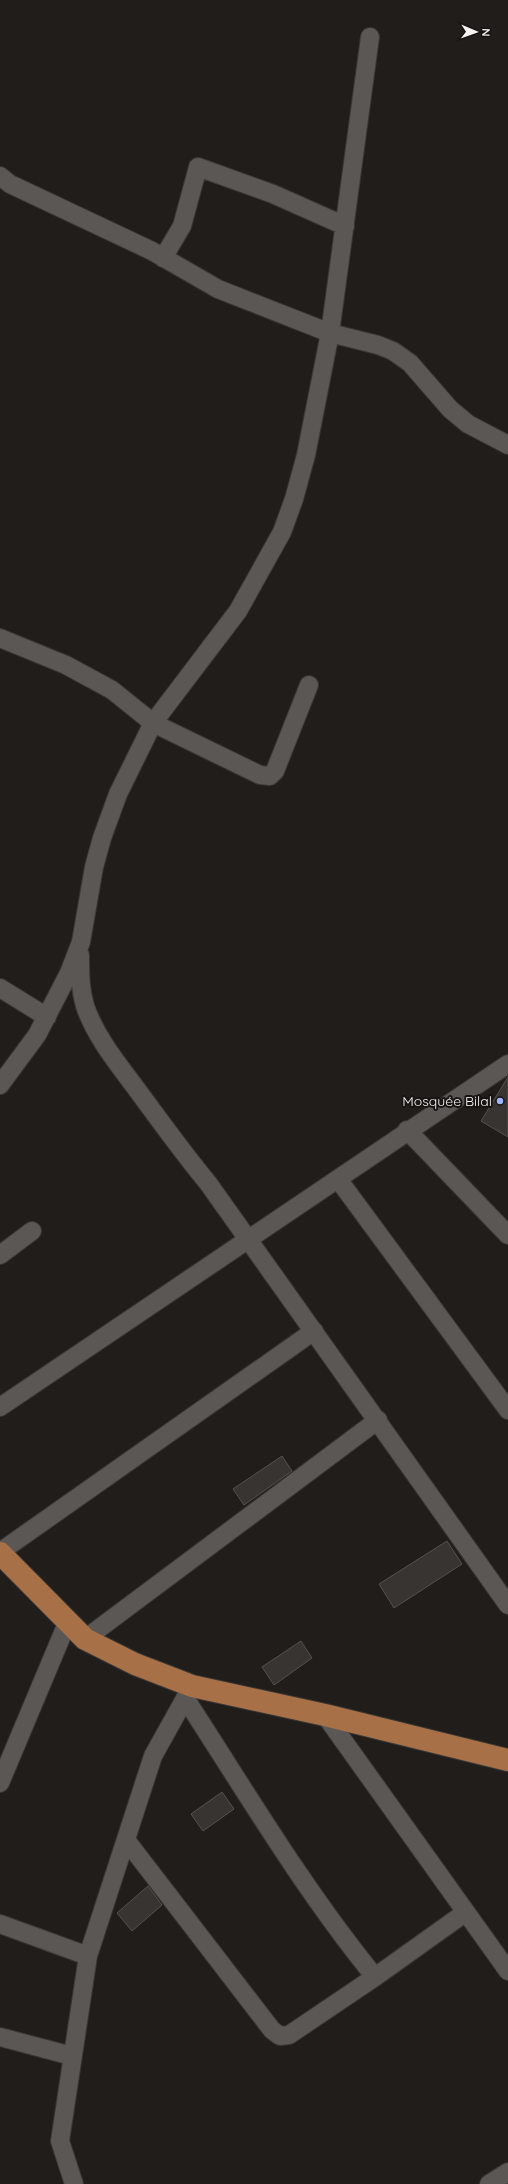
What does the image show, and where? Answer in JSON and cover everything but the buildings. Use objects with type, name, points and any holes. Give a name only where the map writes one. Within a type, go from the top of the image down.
[{"type":"main road","points":[[0,1553],[85,1639],[189,1692],[325,1715],[508,1760]]},
{"type":"street","points":[[370,36],[330,333],[306,455],[294,498],[282,532],[238,611],[153,723],[118,794],[102,838],[94,867],[81,942],[82,992],[95,1029],[114,1059],[180,1150],[208,1183],[378,1420],[508,1605]]},
{"type":"street","points":[[163,258],[182,226],[198,167],[273,194],[345,226]]},
{"type":"street","points":[[0,176],[10,184],[163,258],[218,289],[330,333],[378,345],[402,356],[450,409],[468,424],[508,445]]},
{"type":"street","points":[[0,638],[66,664],[95,680],[153,723],[260,775],[270,776],[275,771],[309,685]]},
{"type":"street","points":[[0,1085],[37,1035],[69,973],[81,942]]},
{"type":"street","points":[[0,988],[47,1017]]},
{"type":"street","points":[[0,1408],[247,1239],[338,1180],[407,1130],[508,1064]]},
{"type":"street","points":[[407,1130],[508,1235]]},
{"type":"street","points":[[338,1180],[508,1410]]},
{"type":"street","points":[[0,1255],[32,1231]]},
{"type":"street","points":[[0,1553],[314,1331]]},
{"type":"street","points":[[85,1639],[378,1420]]},
{"type":"street","points":[[0,1784],[68,1621]]},
{"type":"street","points":[[74,2184],[60,2141],[88,1956],[153,1756],[189,1692],[302,1878],[352,1950],[375,1977]]},
{"type":"street","points":[[325,1715],[508,1971]]},
{"type":"street","points":[[126,1840],[272,2030],[280,2036],[289,2035],[375,1977],[466,1912]]},
{"type":"street","points":[[0,1924],[88,1956]]},
{"type":"street","points":[[0,2037],[72,2056]]},
{"type":"street","points":[[489,2184],[508,2172]]},
{"type":"place","name":"Mosquée Bilal","points":[[500,1101]]}]
